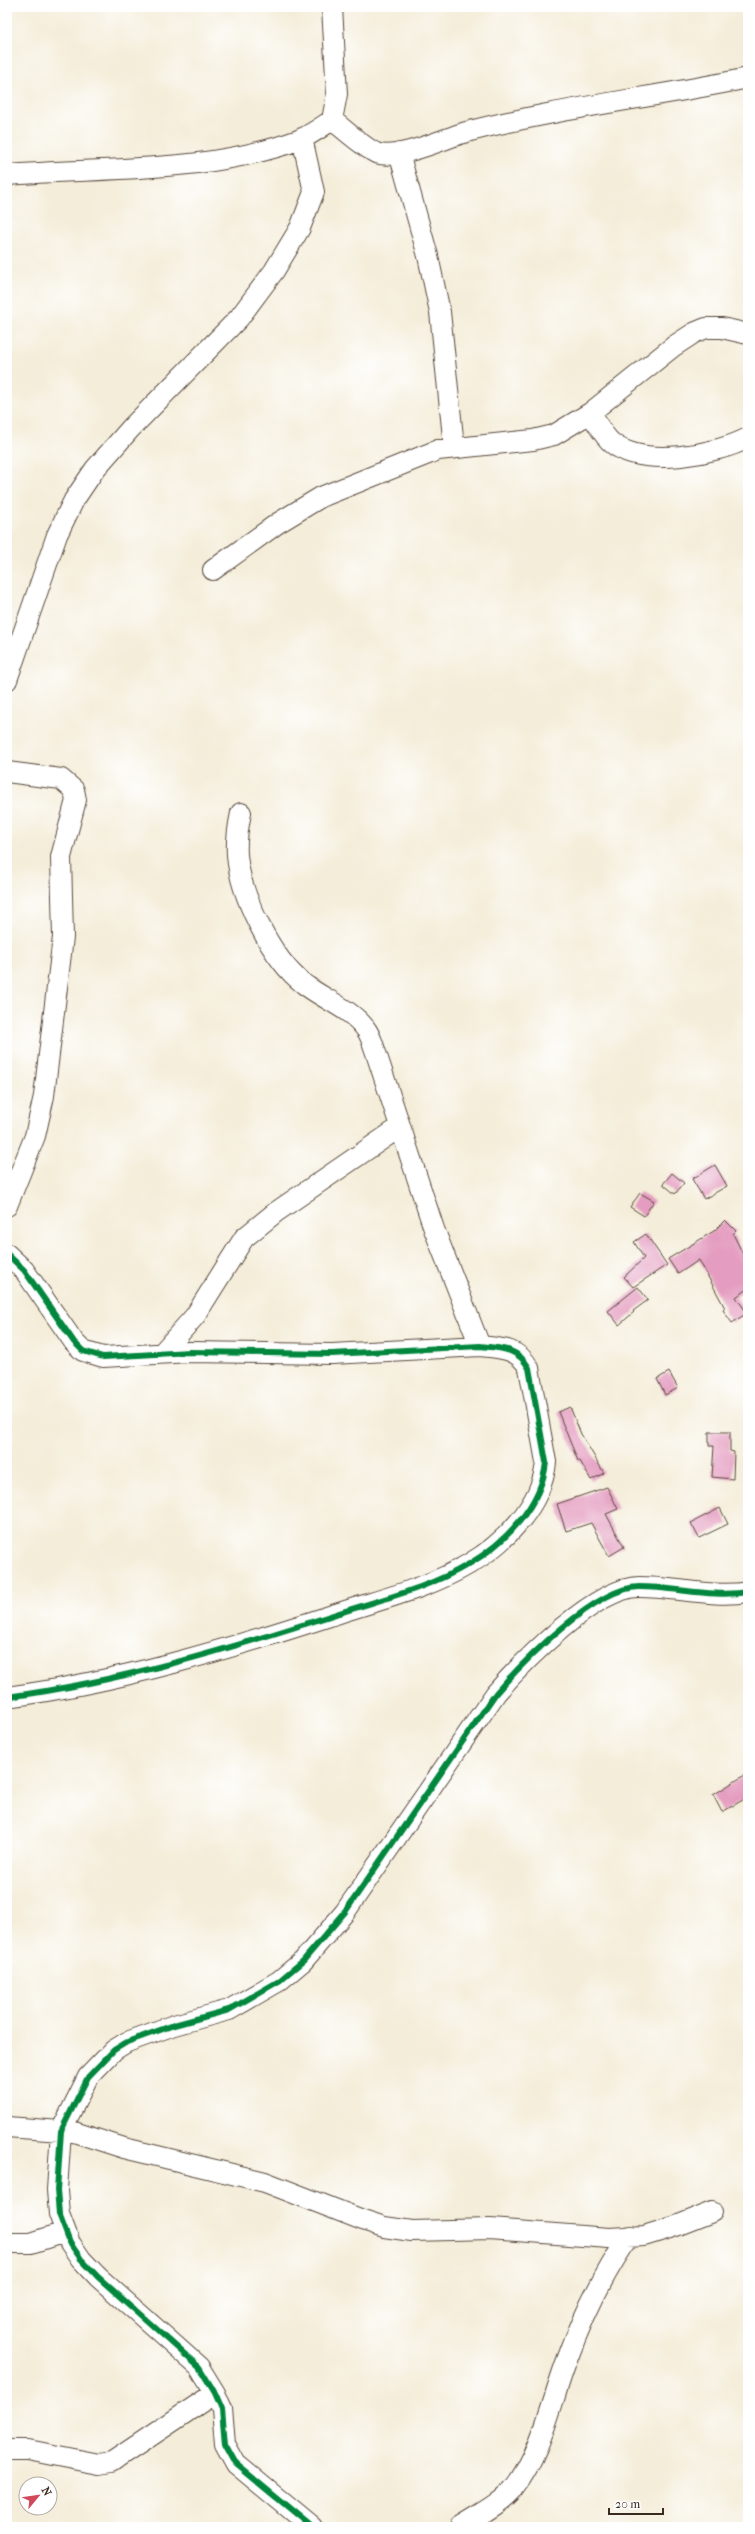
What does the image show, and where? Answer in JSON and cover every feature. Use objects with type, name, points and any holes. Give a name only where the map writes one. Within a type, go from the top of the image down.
[{"type":"street","points":[[7,175],[129,169],[226,159],[302,138],[332,120],[337,94],[332,7]]},
{"type":"street","points":[[332,120],[376,153],[399,153],[510,121],[561,110],[666,95],[748,78]]},
{"type":"street","points":[[7,680],[57,535],[74,500],[95,469],[131,428],[239,318],[274,271],[300,228],[314,192],[302,138]]},
{"type":"street","points":[[399,153],[428,256],[440,312],[454,447]]},
{"type":"street","points":[[213,570],[278,524],[321,497],[415,459],[454,447],[533,440],[554,435],[590,413],[674,346],[694,333],[706,328],[722,328],[748,334]]},
{"type":"street","points":[[590,413],[610,442],[633,454],[692,455],[748,438]]},
{"type":"street","points":[[7,772],[61,779],[74,790],[76,800],[60,857],[62,952],[44,1096],[35,1136],[7,1206]]},
{"type":"street","points":[[241,813],[236,838],[239,870],[243,888],[266,935],[291,972],[302,983],[355,1017],[366,1028],[376,1053],[434,1229],[480,1346]]},
{"type":"street","points":[[162,1353],[195,1316],[244,1238],[276,1212],[400,1127]]},
{"type":"street","points":[[7,1254],[24,1270],[74,1342],[83,1351],[103,1357],[162,1353],[332,1354],[480,1346],[504,1348],[524,1358],[529,1368],[546,1462],[545,1477],[522,1518],[500,1542],[469,1564],[442,1578],[388,1598],[260,1639],[139,1672],[47,1692],[7,1697]]},
{"type":"street","points":[[312,2527],[236,2464],[225,2444],[222,2409],[215,2393],[199,2367],[81,2259],[65,2232],[59,2214],[57,2190],[61,2131],[88,2077],[114,2050],[127,2042],[174,2025],[229,2010],[279,1981],[303,1962],[345,1912],[496,1693],[518,1668],[598,1600],[623,1589],[638,1587],[715,1594],[748,1592]]},
{"type":"street","points":[[7,2127],[74,2132],[124,2148],[265,2182],[384,2227],[412,2231],[490,2229],[609,2238],[644,2236],[676,2226],[712,2212]]},
{"type":"street","points":[[7,2243],[31,2243],[65,2232]]},
{"type":"street","points":[[460,2527],[502,2501],[514,2488],[528,2464],[591,2300],[613,2260],[630,2236]]},
{"type":"street","points":[[7,2450],[28,2450],[99,2464],[112,2462],[215,2393]]},
{"type":"building","points":[[715,1165],[727,1186],[704,1199],[692,1179]]},
{"type":"building","points":[[672,1173],[684,1183],[675,1194],[663,1184]]},
{"type":"building","points":[[640,1193],[654,1201],[644,1216],[630,1207]]},
{"type":"building","points":[[725,1220],[736,1231],[733,1234],[748,1264],[748,1288],[736,1297],[747,1313],[732,1323],[723,1310],[725,1308],[699,1260],[678,1274],[668,1259],[714,1231]]},
{"type":"building","points":[[646,1234],[667,1265],[633,1287],[624,1277],[644,1258],[634,1242]]},
{"type":"building","points":[[638,1287],[648,1300],[633,1311],[634,1312],[619,1325],[608,1311]]},
{"type":"building","points":[[669,1372],[678,1388],[665,1395],[657,1379]]},
{"type":"building","points":[[570,1407],[581,1434],[604,1473],[591,1480],[580,1461],[578,1461],[558,1412]]},
{"type":"building","points":[[709,1432],[730,1432],[730,1451],[734,1452],[733,1479],[712,1477],[714,1446],[709,1446]]},
{"type":"building","points":[[607,1487],[618,1509],[606,1514],[624,1547],[609,1556],[591,1523],[566,1531],[557,1504]]},
{"type":"building","points":[[720,1508],[728,1524],[699,1538],[691,1523]]},
{"type":"building","points":[[748,1773],[748,1797],[722,1812],[713,1795]]},
{"type":"cycle path","points":[[7,1254],[24,1270],[74,1342],[83,1351],[103,1357],[190,1352],[332,1354],[480,1346],[508,1350],[520,1356],[529,1368],[546,1462],[543,1478],[537,1493],[520,1521],[508,1534],[496,1545],[469,1564],[437,1580],[404,1593],[214,1652],[91,1683],[7,1697]]},
{"type":"cycle path","points":[[312,2527],[236,2464],[225,2444],[222,2409],[215,2393],[199,2367],[98,2277],[81,2259],[70,2243],[59,2214],[57,2190],[61,2131],[88,2077],[114,2050],[127,2042],[174,2025],[229,2010],[279,1981],[303,1961],[345,1912],[496,1693],[542,1645],[582,1612],[602,1599],[622,1590],[639,1587],[721,1594],[748,1592]]}]
